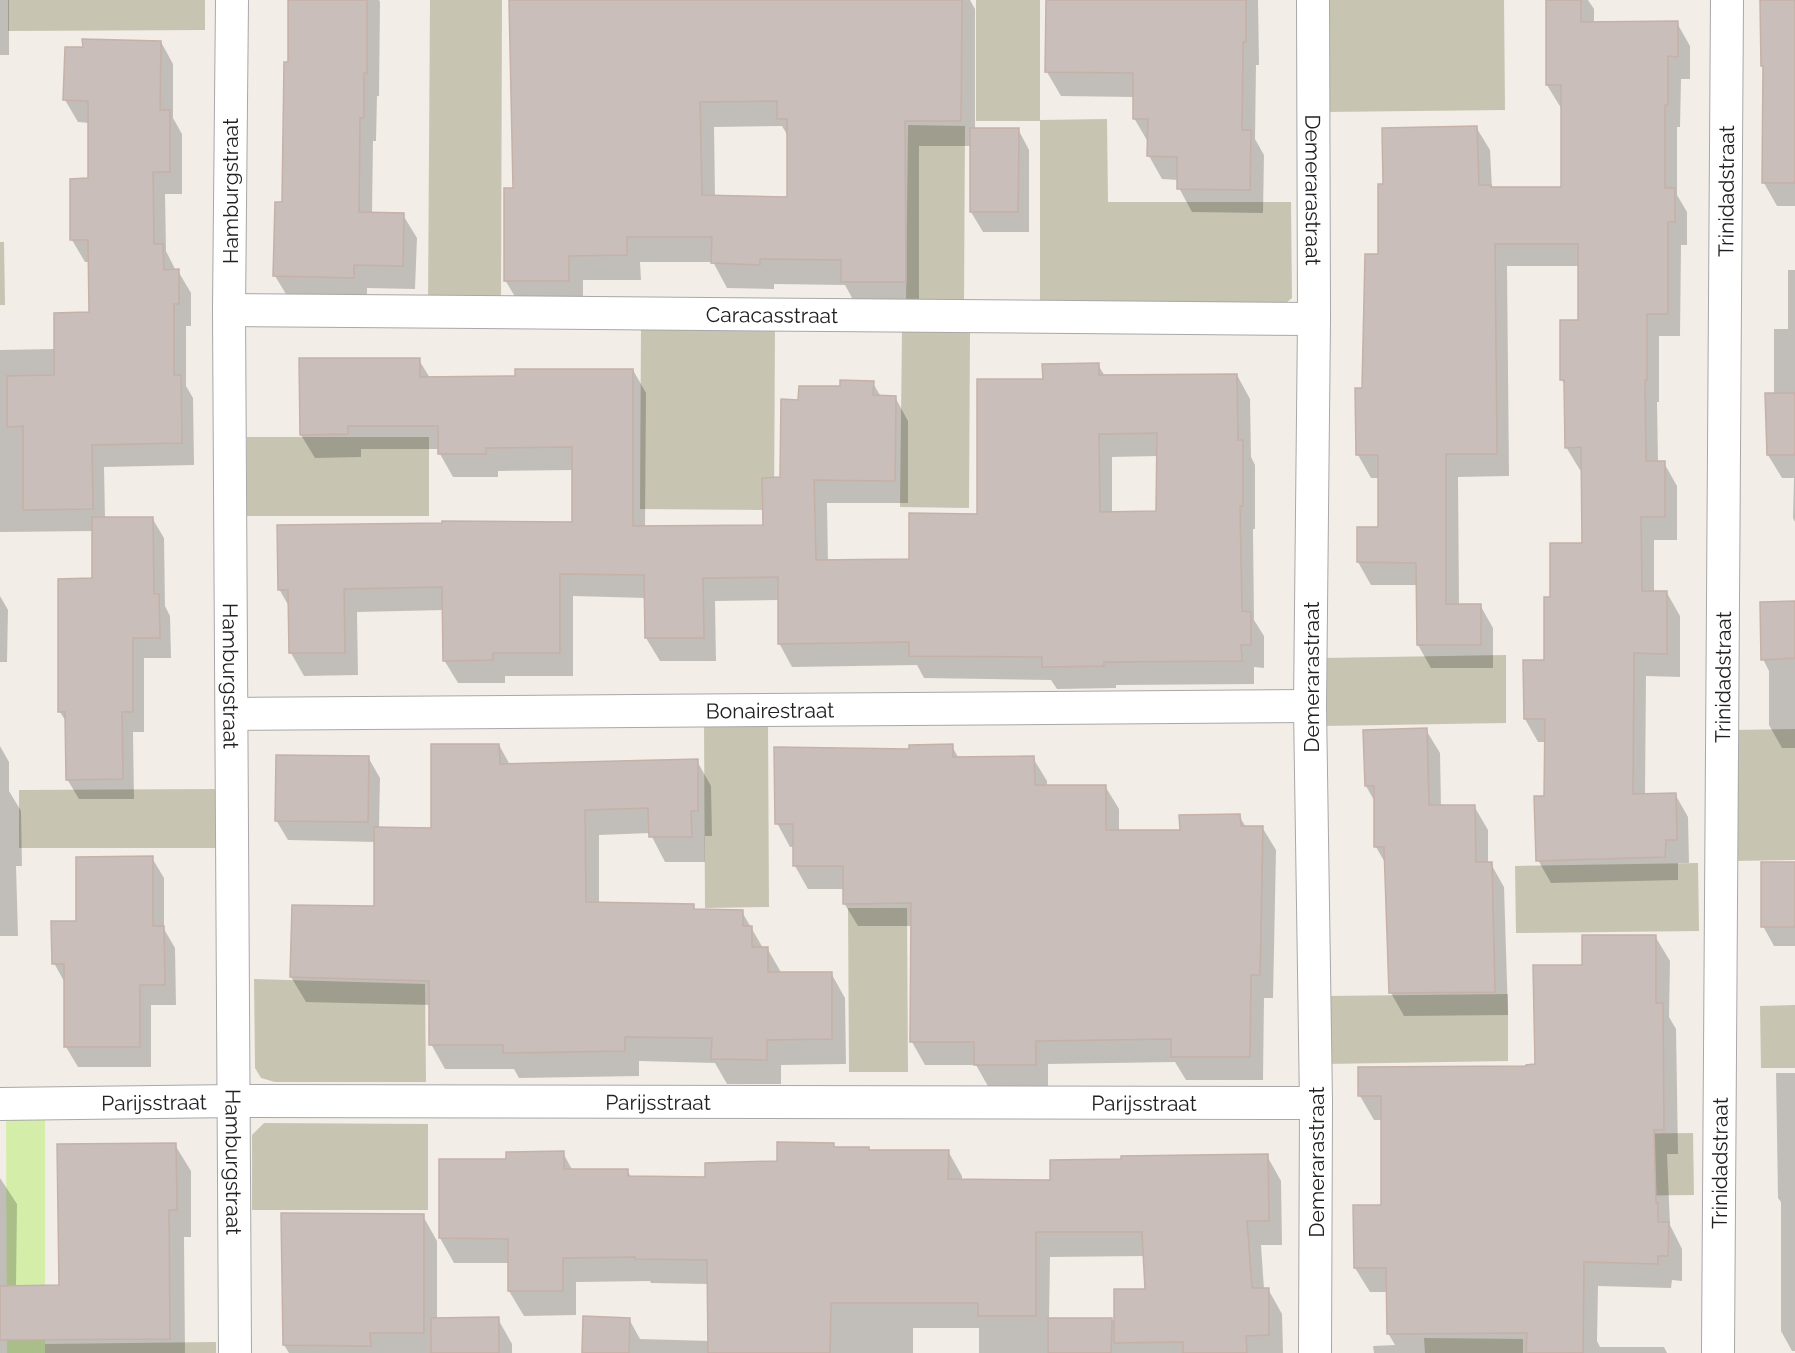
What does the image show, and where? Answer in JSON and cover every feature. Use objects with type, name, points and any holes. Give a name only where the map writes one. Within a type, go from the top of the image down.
[{"type":"street","name":"Hamburgstraat","points":[[232,0],[229,310],[235,1353]]},
{"type":"street","name":"Demerarastraat","points":[[1313,0],[1314,319],[1310,706],[1316,1103],[1315,1353]]},
{"type":"street","name":"Trinidadstraat","points":[[1718,1353],[1726,0]]},
{"type":"street","name":"Caracasstraat","points":[[229,310],[1314,319]]},
{"type":"street","name":"Bonairestraat","points":[[232,714],[1310,706]]},
{"type":"street","name":"Parijsstraat","points":[[0,1104],[235,1101],[1316,1103]]},
{"type":"shaded area","points":[[8,0],[205,0],[205,30],[8,31]]},
{"type":"shaded area","points":[[430,0],[502,0],[501,305],[428,304]]},
{"type":"shaded area","points":[[976,0],[1040,0],[1040,120],[1107,119],[1108,202],[1291,202],[1292,298],[1275,312],[1040,306],[1040,121],[976,121]]},
{"type":"shaded area","points":[[1323,0],[1504,0],[1505,110],[1325,112]]},
{"type":"shaded area","points":[[908,125],[965,126],[964,303],[906,303]]},
{"type":"shaded area","points":[[0,242],[4,242],[5,305],[0,305]]},
{"type":"shaded area","points":[[641,328],[775,329],[774,510],[640,509]]},
{"type":"shaded area","points":[[902,330],[970,331],[969,508],[900,507]]},
{"type":"shaded area","points":[[247,437],[429,437],[429,516],[247,516]]},
{"type":"shaded area","points":[[1506,655],[1506,723],[1324,726],[1322,658]]},
{"type":"shaded area","points":[[768,724],[769,907],[705,908],[704,725]]},
{"type":"shaded area","points":[[1795,729],[1795,860],[1732,861],[1732,730]]},
{"type":"shaded area","points":[[216,789],[216,848],[19,848],[19,790]]},
{"type":"shaded area","points":[[1698,863],[1699,931],[1516,933],[1515,866]]},
{"type":"shaded area","points":[[848,908],[907,908],[908,1072],[849,1072]]},
{"type":"shaded area","points":[[254,979],[425,984],[426,1082],[275,1082],[261,1078],[255,1068]]},
{"type":"shaded area","points":[[1508,994],[1508,1061],[1325,1064],[1324,996]]},
{"type":"shaded area","points":[[1795,1005],[1795,1068],[1761,1068],[1760,1006]]},
{"type":"shaded area","points":[[264,1123],[428,1124],[428,1210],[252,1210],[252,1135]]},
{"type":"shaded area","points":[[1693,1133],[1694,1195],[1511,1197],[1510,1135]]},
{"type":"shaded area","points":[[1424,1338],[1523,1339],[1523,1353],[1425,1353]]},
{"type":"shaded area","points":[[216,1342],[216,1353],[45,1353],[45,1344]]},
{"type":"green space","points":[[6,1116],[45,1116],[45,1353],[7,1353]]},
{"type":"building","points":[[288,0],[367,0],[367,73],[364,73],[364,118],[360,118],[359,212],[404,213],[403,266],[354,265],[354,278],[273,276],[275,202],[282,202],[284,62],[288,62]]},
{"type":"building","points":[[509,0],[962,0],[961,121],[905,121],[906,282],[841,282],[841,260],[760,259],[760,265],[711,263],[712,237],[627,237],[627,255],[569,256],[569,281],[504,281],[504,188],[513,188]],"holes":[[[777,101],[777,119],[787,119],[787,197],[702,195],[700,102]]]},
{"type":"building","points":[[1046,0],[1246,0],[1242,130],[1251,130],[1250,190],[1177,189],[1177,157],[1147,156],[1148,119],[1133,119],[1133,73],[1045,72]]},
{"type":"building","points":[[1546,0],[1581,0],[1581,22],[1678,21],[1678,57],[1668,56],[1668,105],[1665,105],[1665,188],[1675,188],[1675,222],[1668,222],[1668,314],[1647,314],[1647,380],[1645,380],[1646,461],[1665,461],[1665,517],[1641,517],[1642,591],[1667,591],[1667,654],[1634,653],[1633,794],[1676,793],[1677,840],[1666,840],[1665,857],[1536,861],[1534,796],[1544,796],[1545,719],[1524,719],[1523,660],[1544,660],[1544,597],[1550,597],[1550,543],[1582,543],[1581,447],[1565,448],[1564,380],[1560,380],[1560,320],[1578,320],[1578,244],[1495,244],[1497,454],[1446,454],[1446,604],[1481,604],[1481,645],[1417,645],[1416,563],[1357,562],[1357,527],[1378,527],[1378,455],[1356,455],[1355,388],[1362,388],[1365,254],[1378,254],[1378,184],[1383,184],[1382,128],[1477,126],[1479,185],[1561,187],[1561,85],[1546,85]]},
{"type":"building","points":[[1760,0],[1795,0],[1795,183],[1762,183],[1763,66],[1761,66]]},
{"type":"building","points":[[82,39],[161,41],[160,110],[170,110],[170,172],[153,172],[154,244],[163,244],[164,270],[179,269],[179,304],[174,304],[174,375],[181,375],[182,443],[92,445],[93,509],[23,510],[23,426],[7,427],[7,376],[54,375],[54,313],[89,312],[88,240],[70,240],[70,179],[88,178],[88,101],[63,100],[65,47],[83,47]]},
{"type":"building","points":[[970,128],[1019,128],[1018,212],[970,212]]},
{"type":"building","points":[[299,358],[420,358],[420,377],[515,376],[515,369],[633,369],[633,526],[763,525],[762,478],[780,477],[781,399],[798,400],[799,386],[840,386],[840,380],[874,381],[873,395],[896,396],[895,481],[814,480],[816,560],[909,559],[909,513],[977,514],[977,379],[1043,379],[1042,364],[1099,363],[1099,375],[1237,374],[1238,440],[1243,440],[1243,506],[1240,506],[1242,611],[1251,612],[1251,645],[1241,645],[1242,661],[1104,662],[1104,666],[1042,667],[1042,657],[909,656],[909,642],[778,644],[778,577],[703,578],[704,638],[645,638],[644,575],[560,574],[560,653],[493,653],[493,660],[443,661],[442,587],[344,589],[345,653],[289,653],[288,590],[278,590],[277,525],[442,523],[442,521],[572,522],[572,447],[486,448],[486,454],[438,454],[438,426],[348,426],[348,434],[300,435]],"holes":[[[1157,433],[1156,511],[1100,512],[1099,434]]]},
{"type":"building","points":[[1765,393],[1795,393],[1795,455],[1767,455]]},
{"type":"building","points":[[92,517],[153,517],[154,594],[159,594],[160,638],[133,638],[133,712],[122,712],[123,779],[66,780],[65,712],[58,712],[58,579],[92,578]]},
{"type":"building","points":[[1795,601],[1795,658],[1761,660],[1760,602]]},
{"type":"building","points":[[1427,728],[1429,805],[1475,805],[1476,862],[1492,862],[1495,992],[1389,993],[1384,847],[1374,847],[1374,786],[1365,786],[1363,730]]},
{"type":"building","points":[[431,744],[499,744],[500,764],[698,759],[698,811],[691,811],[692,837],[649,837],[648,808],[585,810],[586,902],[694,904],[694,909],[743,910],[743,926],[752,926],[752,947],[768,947],[768,972],[832,972],[832,1039],[767,1040],[767,1060],[711,1059],[712,1038],[625,1037],[625,1051],[503,1053],[503,1045],[429,1045],[429,981],[290,977],[292,905],[374,906],[374,827],[431,828]]},
{"type":"building","points":[[953,744],[953,757],[1034,756],[1035,785],[1106,785],[1106,830],[1180,830],[1179,815],[1240,814],[1241,826],[1263,826],[1260,975],[1251,975],[1250,1057],[1171,1057],[1171,1039],[1036,1041],[1036,1065],[974,1065],[974,1042],[910,1042],[911,903],[843,904],[843,866],[793,866],[793,824],[775,824],[774,747],[909,749],[909,745]]},
{"type":"building","points":[[276,755],[369,756],[368,822],[275,821]]},
{"type":"building","points":[[153,856],[153,926],[164,926],[165,985],[140,985],[140,1047],[64,1047],[64,964],[52,964],[51,921],[76,921],[76,857]]},
{"type":"building","points":[[1761,862],[1795,862],[1795,927],[1761,927]]},
{"type":"building","points":[[1582,935],[1656,935],[1656,1003],[1663,1003],[1664,1130],[1654,1130],[1656,1203],[1658,1203],[1658,1222],[1669,1222],[1668,1256],[1658,1256],[1658,1264],[1584,1262],[1583,1353],[1526,1353],[1527,1333],[1387,1334],[1386,1268],[1354,1268],[1353,1205],[1381,1205],[1381,1096],[1358,1096],[1358,1067],[1526,1066],[1535,1064],[1533,965],[1582,965]]},
{"type":"building","points":[[777,1142],[834,1143],[834,1147],[869,1147],[869,1150],[949,1150],[948,1179],[1050,1180],[1050,1160],[1121,1159],[1121,1156],[1268,1154],[1269,1221],[1247,1221],[1252,1288],[1269,1288],[1269,1335],[1246,1336],[1247,1353],[1183,1353],[1183,1342],[1114,1343],[1114,1289],[1145,1289],[1142,1232],[1036,1232],[1036,1316],[978,1316],[978,1303],[831,1303],[830,1353],[708,1353],[707,1260],[635,1259],[635,1257],[563,1258],[563,1291],[508,1291],[508,1239],[439,1238],[439,1159],[506,1159],[506,1152],[564,1151],[564,1169],[628,1169],[628,1176],[705,1177],[705,1163],[777,1161]]},
{"type":"building","points":[[176,1143],[177,1210],[169,1210],[170,1339],[0,1340],[0,1286],[59,1285],[57,1144]]},
{"type":"building","points":[[281,1213],[424,1214],[424,1333],[370,1333],[371,1346],[283,1345]]},
{"type":"building","points":[[583,1316],[630,1318],[629,1353],[582,1353]]},
{"type":"building","points":[[499,1317],[499,1353],[431,1353],[431,1318]]},
{"type":"building","points":[[1048,1318],[1112,1318],[1111,1353],[1048,1353]]}]
